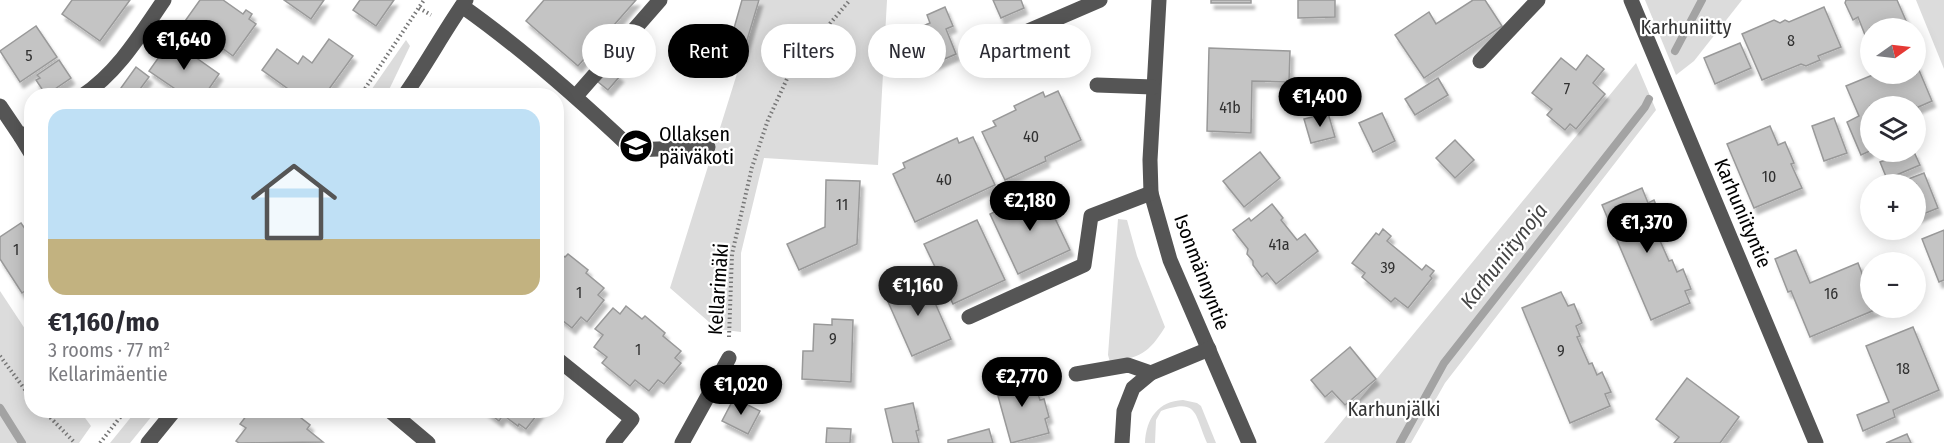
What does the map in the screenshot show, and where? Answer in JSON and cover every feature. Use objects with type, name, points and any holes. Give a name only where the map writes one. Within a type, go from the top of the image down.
[{"type":"street","points":[[94,88],[116,68],[164,0]]},
{"type":"street","points":[[576,96],[660,0]]},
{"type":"street","points":[[1044,24],[1100,0]]},
{"type":"street","name":"Isonmännyntie","points":[[1159,0],[1153,87],[1151,193],[1170,260],[1249,443]]},
{"type":"street","points":[[1480,61],[1538,0]]},
{"type":"street","name":"Karhuniityntie","points":[[1631,0],[1816,443]]},
{"type":"street","points":[[410,88],[426,66],[447,26],[464,3],[576,96],[633,150],[708,147]]},
{"type":"street","points":[[1097,85],[1153,87]]},
{"type":"street","points":[[0,106],[24,131]]},
{"type":"street","points":[[969,317],[1084,265],[1091,216],[1151,193]]},
{"type":"street","points":[[1122,443],[1124,411],[1133,388],[1151,373],[1209,349]]},
{"type":"street","points":[[682,443],[729,358]]},
{"type":"street","points":[[564,364],[632,419],[613,443]]},
{"type":"street","points":[[1076,374],[1128,364],[1151,373]]},
{"type":"street","points":[[148,443],[168,418]]},
{"type":"street","points":[[398,418],[428,443]]},
{"type":"path","points":[[365,88],[424,0]]},
{"type":"path","name":"Kellarimäki","points":[[729,358],[732,254],[752,167],[768,120],[792,68],[850,0]]},
{"type":"path","points":[[0,356],[24,388]]},
{"type":"path","points":[[51,418],[75,443]]},
{"type":"path","points":[[100,443],[120,418]]},
{"type":"green space","points":[[760,0],[887,0],[886,24],[868,24],[868,78],[883,78],[878,165],[764,158],[741,253],[741,332],[717,329],[670,288],[736,78],[749,78],[749,35]]},
{"type":"green space","name":"Karhuniitty","points":[[1645,0],[1742,0],[1694,61],[1676,75]]},
{"type":"green space","points":[[1916,0],[1944,0],[1944,69],[1926,25],[1926,18],[1923,18]]},
{"type":"green space","points":[[406,40],[410,46],[390,88],[373,88]]},
{"type":"green space","name":"Karhunjälki","points":[[1636,63],[1656,110],[1445,383],[1411,443],[1324,443]]},
{"type":"green space","points":[[1118,219],[1127,220],[1137,256],[1165,327],[1154,343],[1143,353],[1110,362],[1108,355]]},
{"type":"green space","points":[[0,291],[24,327],[24,418],[85,418],[91,426],[79,443],[0,443]]},
{"type":"green space","points":[[1183,400],[1201,406],[1216,443],[1207,443],[1193,411],[1182,406],[1161,411],[1156,420],[1155,443],[1145,443],[1148,426],[1155,413],[1167,404]]},
{"type":"green space","points":[[130,418],[150,418],[130,443],[110,443]]},
{"type":"building","points":[[72,0],[130,0],[100,41],[62,14]]},
{"type":"building","points":[[200,0],[223,0],[243,14],[246,10],[252,14],[249,19],[256,24],[233,56],[185,21]]},
{"type":"building","points":[[284,0],[324,0],[311,19]]},
{"type":"building","points":[[360,0],[394,0],[376,26],[353,10]]},
{"type":"building","points":[[544,0],[636,0],[615,24],[582,24],[582,61],[578,66],[526,21]]},
{"type":"building","points":[[742,0],[759,0],[749,34],[749,24],[735,24]]},
{"type":"building","points":[[993,0],[1021,0],[1024,8],[1001,18]]},
{"type":"building","points":[[1211,0],[1251,0],[1251,3],[1211,3]]},
{"type":"building","points":[[1298,0],[1335,0],[1335,17],[1298,18]]},
{"type":"building","points":[[1473,0],[1485,0],[1502,26],[1424,78],[1395,35],[1429,12],[1436,24]]},
{"type":"building","points":[[1846,0],[1897,0],[1905,18],[1860,18],[1860,22],[1858,17],[1853,20],[1845,3]]},
{"type":"building","points":[[945,7],[953,26],[946,29],[946,24],[928,24],[930,23],[927,15]]},
{"type":"building","points":[[1824,7],[1841,47],[1818,56],[1820,60],[1806,66],[1801,64],[1762,80],[1742,34],[1774,20],[1780,23],[1785,20],[1789,22]]},
{"type":"building","points":[[36,26],[57,57],[20,82],[0,51]]},
{"type":"building","points":[[946,29],[956,54],[946,58]]},
{"type":"building","points":[[329,39],[353,56],[330,88],[287,88],[262,70],[277,49],[298,64],[303,56],[312,63]]},
{"type":"building","points":[[171,40],[219,74],[209,88],[174,88],[149,71]]},
{"type":"building","points":[[1740,43],[1751,68],[1715,84],[1704,58]]},
{"type":"building","points":[[1209,48],[1290,51],[1289,82],[1252,81],[1251,133],[1207,131]]},
{"type":"building","points":[[1587,55],[1604,69],[1593,83],[1605,94],[1576,129],[1570,124],[1565,130],[1547,115],[1552,109],[1532,93],[1561,58],[1576,70]]},
{"type":"building","points":[[59,60],[71,78],[56,88],[41,88],[36,80],[40,78],[37,75]]},
{"type":"building","points":[[136,67],[149,77],[141,88],[121,88]]},
{"type":"building","points":[[601,78],[618,78],[608,90],[598,82]]},
{"type":"building","points":[[1438,78],[1448,95],[1415,115],[1405,99]]},
{"type":"building","points":[[1860,80],[1860,84],[1925,84],[1932,101],[1926,104],[1926,96],[1860,96],[1860,153],[1847,122],[1859,116],[1846,86]]},
{"type":"building","points":[[1058,91],[1081,140],[1045,157],[1046,161],[1005,180],[982,132],[996,126],[993,121],[1016,110],[1014,106],[1043,92],[1045,97]]},
{"type":"building","points":[[1328,113],[1335,137],[1311,143],[1304,119]]},
{"type":"building","points":[[1382,113],[1395,141],[1373,152],[1359,123]]},
{"type":"building","points":[[1834,118],[1847,153],[1824,161],[1812,126]]},
{"type":"building","points":[[1770,126],[1778,145],[1785,142],[1794,163],[1791,164],[1802,188],[1754,208],[1727,144]]},
{"type":"building","points":[[973,137],[995,185],[915,222],[893,174],[905,168],[903,163],[957,138],[959,143]]},
{"type":"building","points":[[1455,140],[1474,160],[1455,178],[1436,158]]},
{"type":"building","points":[[1260,152],[1280,178],[1244,207],[1223,181]]},
{"type":"building","points":[[1880,162],[1919,162],[1920,165],[1899,174],[1885,174]]},
{"type":"building","points":[[1926,178],[1938,208],[1926,213]]},
{"type":"building","points":[[826,180],[860,181],[857,244],[799,270],[787,244],[825,227]]},
{"type":"building","points":[[1642,188],[1648,203],[1654,200],[1662,220],[1656,223],[1660,233],[1657,234],[1669,261],[1672,260],[1677,272],[1683,269],[1691,289],[1685,291],[1690,303],[1651,320],[1602,205]]},
{"type":"building","points":[[1041,189],[1070,250],[1018,274],[990,214]]},
{"type":"building","points":[[1272,204],[1297,240],[1305,234],[1318,251],[1276,284],[1267,273],[1262,277],[1247,254],[1248,249],[1233,230],[1249,218],[1251,221]]},
{"type":"building","points":[[977,220],[1005,280],[953,304],[924,244]]},
{"type":"building","points":[[21,223],[24,227],[24,292],[22,293],[0,259],[0,237]]},
{"type":"building","points":[[1383,229],[1391,236],[1387,241],[1422,270],[1426,265],[1434,271],[1430,276],[1432,278],[1408,308],[1395,298],[1391,302],[1362,277],[1365,273],[1352,263],[1376,233],[1379,235]]},
{"type":"building","points":[[1944,230],[1944,280],[1939,282],[1922,240],[1926,240],[1926,237]]},
{"type":"building","points":[[1796,250],[1810,283],[1858,263],[1860,268],[1860,316],[1810,337],[1775,259]]},
{"type":"building","points":[[568,254],[588,270],[586,273],[604,288],[598,295],[604,300],[587,322],[581,317],[572,328],[564,322],[564,256]]},
{"type":"building","points":[[924,278],[951,339],[912,356],[885,295]]},
{"type":"building","points":[[1561,292],[1568,306],[1574,304],[1582,323],[1576,326],[1580,336],[1577,337],[1589,364],[1592,363],[1597,375],[1602,372],[1611,392],[1605,394],[1610,406],[1570,423],[1522,308]]},
{"type":"building","points":[[626,306],[642,319],[645,316],[681,351],[675,358],[681,363],[664,384],[658,380],[649,391],[635,380],[630,386],[602,363],[607,357],[594,347],[603,335],[595,329],[613,308],[620,314]]},
{"type":"building","points":[[832,319],[853,320],[851,382],[802,379],[803,351],[813,351],[814,324],[832,325]]},
{"type":"building","points":[[1913,327],[1939,390],[1893,410],[1895,417],[1863,431],[1857,415],[1889,402],[1866,346]]},
{"type":"building","points":[[1350,347],[1376,379],[1345,405],[1332,391],[1325,397],[1311,380]]},
{"type":"building","points":[[1027,371],[1031,387],[1035,385],[1040,400],[1044,399],[1049,417],[1045,419],[1049,433],[1011,443],[998,396],[1002,395],[998,380]]},
{"type":"building","points":[[1687,378],[1739,417],[1720,443],[1674,443],[1679,437],[1656,419]]},
{"type":"building","points":[[734,398],[760,411],[748,434],[722,421]]},
{"type":"building","points":[[913,403],[919,430],[916,431],[919,443],[893,443],[885,409]]},
{"type":"building","points":[[245,418],[301,418],[310,425],[307,429],[323,442],[239,443],[236,441],[246,428],[240,424]]},
{"type":"building","points":[[507,418],[535,418],[526,429],[519,424],[518,426]]},
{"type":"building","points":[[827,428],[851,429],[850,443],[826,443]]},
{"type":"building","points":[[989,429],[993,443],[948,443],[948,440]]},
{"type":"building","points":[[1907,434],[1911,443],[1886,443]]},
{"type":"waterway","name":"Karhuniitynoja","points":[[1675,51],[1702,0]]},
{"type":"waterway","name":"Karhuniitynoja","points":[[1400,443],[1444,363],[1649,99]]},
{"type":"waterway","points":[[0,408],[22,443]]},
{"type":"place","name":"Ollaksen päiväkoti","points":[[636,146]]}]
